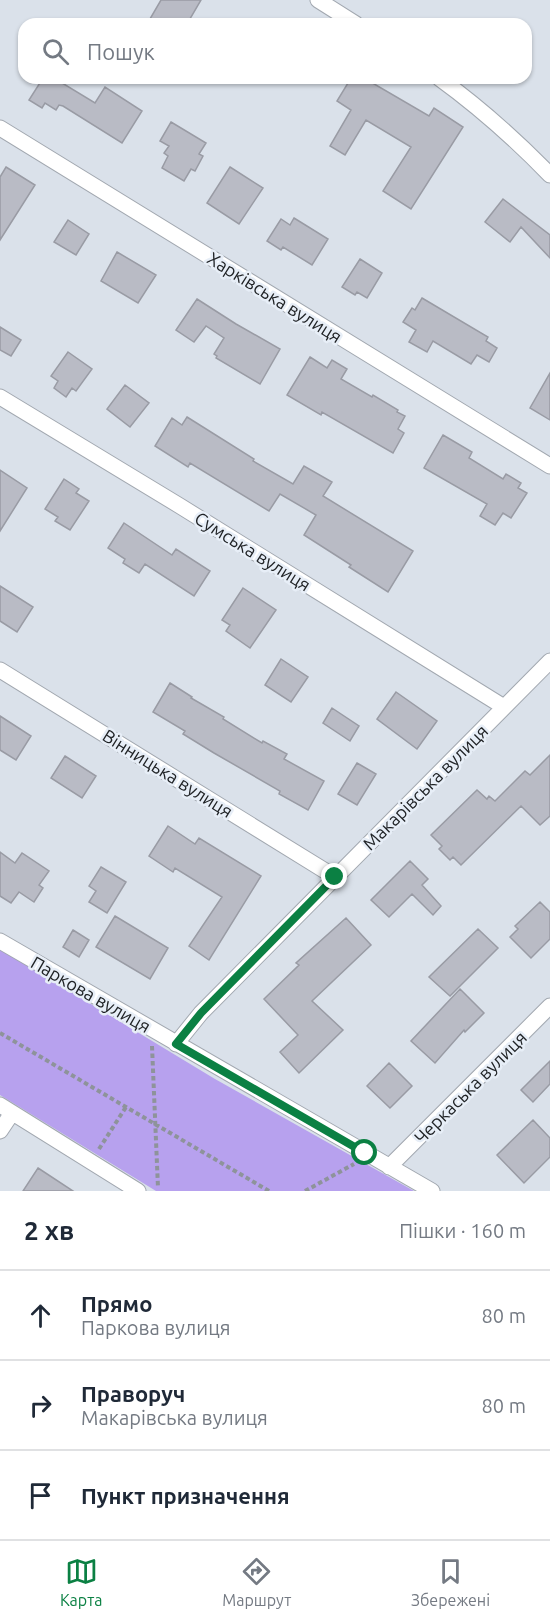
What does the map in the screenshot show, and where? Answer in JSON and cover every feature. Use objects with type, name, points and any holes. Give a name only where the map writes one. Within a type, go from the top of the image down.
[{"type":"street","points":[[318,0],[346,18]]},
{"type":"street","points":[[447,84],[518,142],[550,175]]},
{"type":"street","name":"Харківська вулиця","points":[[0,128],[550,466]]},
{"type":"street","name":"Сумська вулиця","points":[[0,397],[504,707]]},
{"type":"street","name":"Макарівська вулиця","points":[[176,1044],[201,1013],[550,661]]},
{"type":"street","name":"Вінницька вулиця","points":[[0,670],[335,877]]},
{"type":"street","name":"Паркова вулиця","points":[[0,941],[432,1191]]},
{"type":"street","name":"Черкаська вулиця","points":[[389,1167],[550,1006]]},
{"type":"street","points":[[0,1131],[6,1109],[138,1191]]},
{"type":"path","points":[[0,1033],[269,1191]]},
{"type":"path","points":[[152,1042],[158,1188]]},
{"type":"path","points":[[98,1151],[126,1107]]},
{"type":"path","points":[[305,1191],[360,1160]]},
{"type":"shaded area","points":[[0,949],[215,1079],[414,1191],[156,1191],[0,1095]]},
{"type":"building","points":[[161,0],[201,0],[190,18],[150,18]]},
{"type":"building","points":[[39,84],[64,84],[95,103],[105,87],[142,111],[122,143],[63,106],[59,105],[56,110],[45,103],[42,108],[29,100]]},
{"type":"building","points":[[347,84],[374,84],[429,116],[434,108],[463,127],[411,209],[383,191],[411,147],[366,120],[345,155],[330,146],[351,110],[337,101]]},
{"type":"building","points":[[171,122],[206,143],[199,154],[203,156],[195,171],[191,169],[184,181],[162,168],[168,156],[164,153],[169,146],[160,141]]},
{"type":"building","points":[[6,167],[35,185],[0,240],[0,177]]},
{"type":"building","points":[[230,167],[263,188],[239,224],[207,203]]},
{"type":"building","points":[[503,199],[550,235],[550,258],[521,227],[510,242],[485,222]]},
{"type":"building","points":[[294,218],[328,239],[312,265],[283,247],[281,250],[267,241],[281,219],[290,225]]},
{"type":"building","points":[[68,220],[89,234],[76,255],[54,242]]},
{"type":"building","points":[[117,252],[156,275],[138,303],[101,281]]},
{"type":"building","points":[[360,259],[382,273],[367,298],[357,292],[355,295],[342,287]]},
{"type":"building","points":[[422,298],[488,337],[486,341],[497,348],[489,362],[477,355],[471,364],[433,341],[427,352],[409,342],[416,330],[403,322],[412,308],[415,310]]},
{"type":"building","points":[[197,299],[280,349],[260,384],[216,358],[214,354],[224,338],[206,326],[194,342],[176,330]]},
{"type":"building","points":[[0,327],[21,340],[11,356],[0,350]]},
{"type":"building","points":[[68,352],[92,369],[76,391],[72,388],[66,397],[54,388],[58,381],[51,376]]},
{"type":"building","points":[[310,357],[327,368],[332,360],[347,369],[341,379],[372,397],[373,395],[405,416],[398,429],[404,433],[393,453],[322,412],[321,415],[287,395]]},
{"type":"building","points":[[550,373],[550,420],[530,408]]},
{"type":"building","points":[[125,385],[149,403],[130,427],[107,409]]},
{"type":"building","points":[[187,417],[254,459],[253,461],[293,484],[304,466],[332,482],[323,496],[413,551],[388,592],[304,535],[316,515],[280,494],[269,511],[190,463],[188,467],[155,446],[172,418],[182,425]]},
{"type":"building","points":[[443,435],[472,452],[469,458],[503,479],[506,474],[521,483],[518,488],[527,493],[511,518],[503,513],[495,525],[480,516],[487,504],[424,468]]},
{"type":"building","points":[[0,470],[27,488],[0,531]]},
{"type":"building","points":[[64,479],[79,489],[76,493],[89,501],[70,530],[55,521],[58,517],[45,509]]},
{"type":"building","points":[[124,523],[172,555],[176,549],[210,571],[194,596],[145,564],[139,573],[123,563],[125,559],[108,548]]},
{"type":"building","points":[[0,586],[33,607],[17,632],[0,621]]},
{"type":"building","points":[[243,588],[276,610],[250,648],[226,631],[230,625],[222,620]]},
{"type":"building","points":[[281,659],[308,677],[291,702],[265,685]]},
{"type":"building","points":[[170,683],[262,743],[263,741],[287,754],[284,759],[324,781],[308,810],[183,734],[185,731],[153,712]]},
{"type":"building","points":[[396,692],[437,721],[417,749],[377,719]]},
{"type":"building","points":[[332,708],[359,726],[350,741],[323,723]]},
{"type":"building","points":[[0,716],[31,736],[16,760],[0,750]]},
{"type":"building","points":[[550,755],[550,816],[540,825],[521,806],[461,865],[453,857],[450,860],[439,849],[442,846],[431,835],[477,790],[487,799],[489,796],[495,801],[525,771],[530,775]]},
{"type":"building","points":[[65,756],[96,776],[82,798],[51,778]]},
{"type":"building","points":[[357,763],[376,774],[357,805],[338,794]]},
{"type":"building","points":[[168,826],[195,844],[199,838],[261,876],[209,960],[189,946],[222,897],[175,868],[173,872],[149,856]]},
{"type":"building","points":[[0,852],[15,863],[22,853],[49,871],[39,885],[43,888],[34,902],[19,892],[11,903],[0,896]]},
{"type":"building","points":[[410,861],[428,879],[422,885],[441,906],[433,915],[412,894],[389,917],[371,900]]},
{"type":"building","points":[[101,867],[126,882],[107,913],[89,902],[96,891],[89,886]]},
{"type":"building","points":[[540,902],[550,912],[550,939],[531,958],[510,937],[518,929],[515,926]]},
{"type":"building","points":[[115,916],[168,948],[150,979],[96,947]]},
{"type":"building","points":[[346,918],[371,945],[312,1001],[343,1030],[299,1073],[280,1052],[298,1035],[264,999],[299,965],[296,963]]},
{"type":"building","points":[[478,929],[498,948],[450,996],[429,977]]},
{"type":"building","points":[[73,930],[89,940],[79,957],[63,947]]},
{"type":"building","points":[[460,989],[484,1013],[465,1032],[464,1030],[435,1063],[411,1041]]},
{"type":"building","points":[[550,1061],[550,1084],[533,1102],[521,1090]]},
{"type":"building","points":[[389,1063],[412,1086],[390,1108],[367,1086]]},
{"type":"building","points":[[533,1120],[550,1138],[550,1157],[524,1183],[497,1155]]},
{"type":"building","points":[[38,1168],[73,1191],[23,1191]]},
{"type":"route","points":[[335,877],[201,1013],[176,1044],[365,1153]]}]
